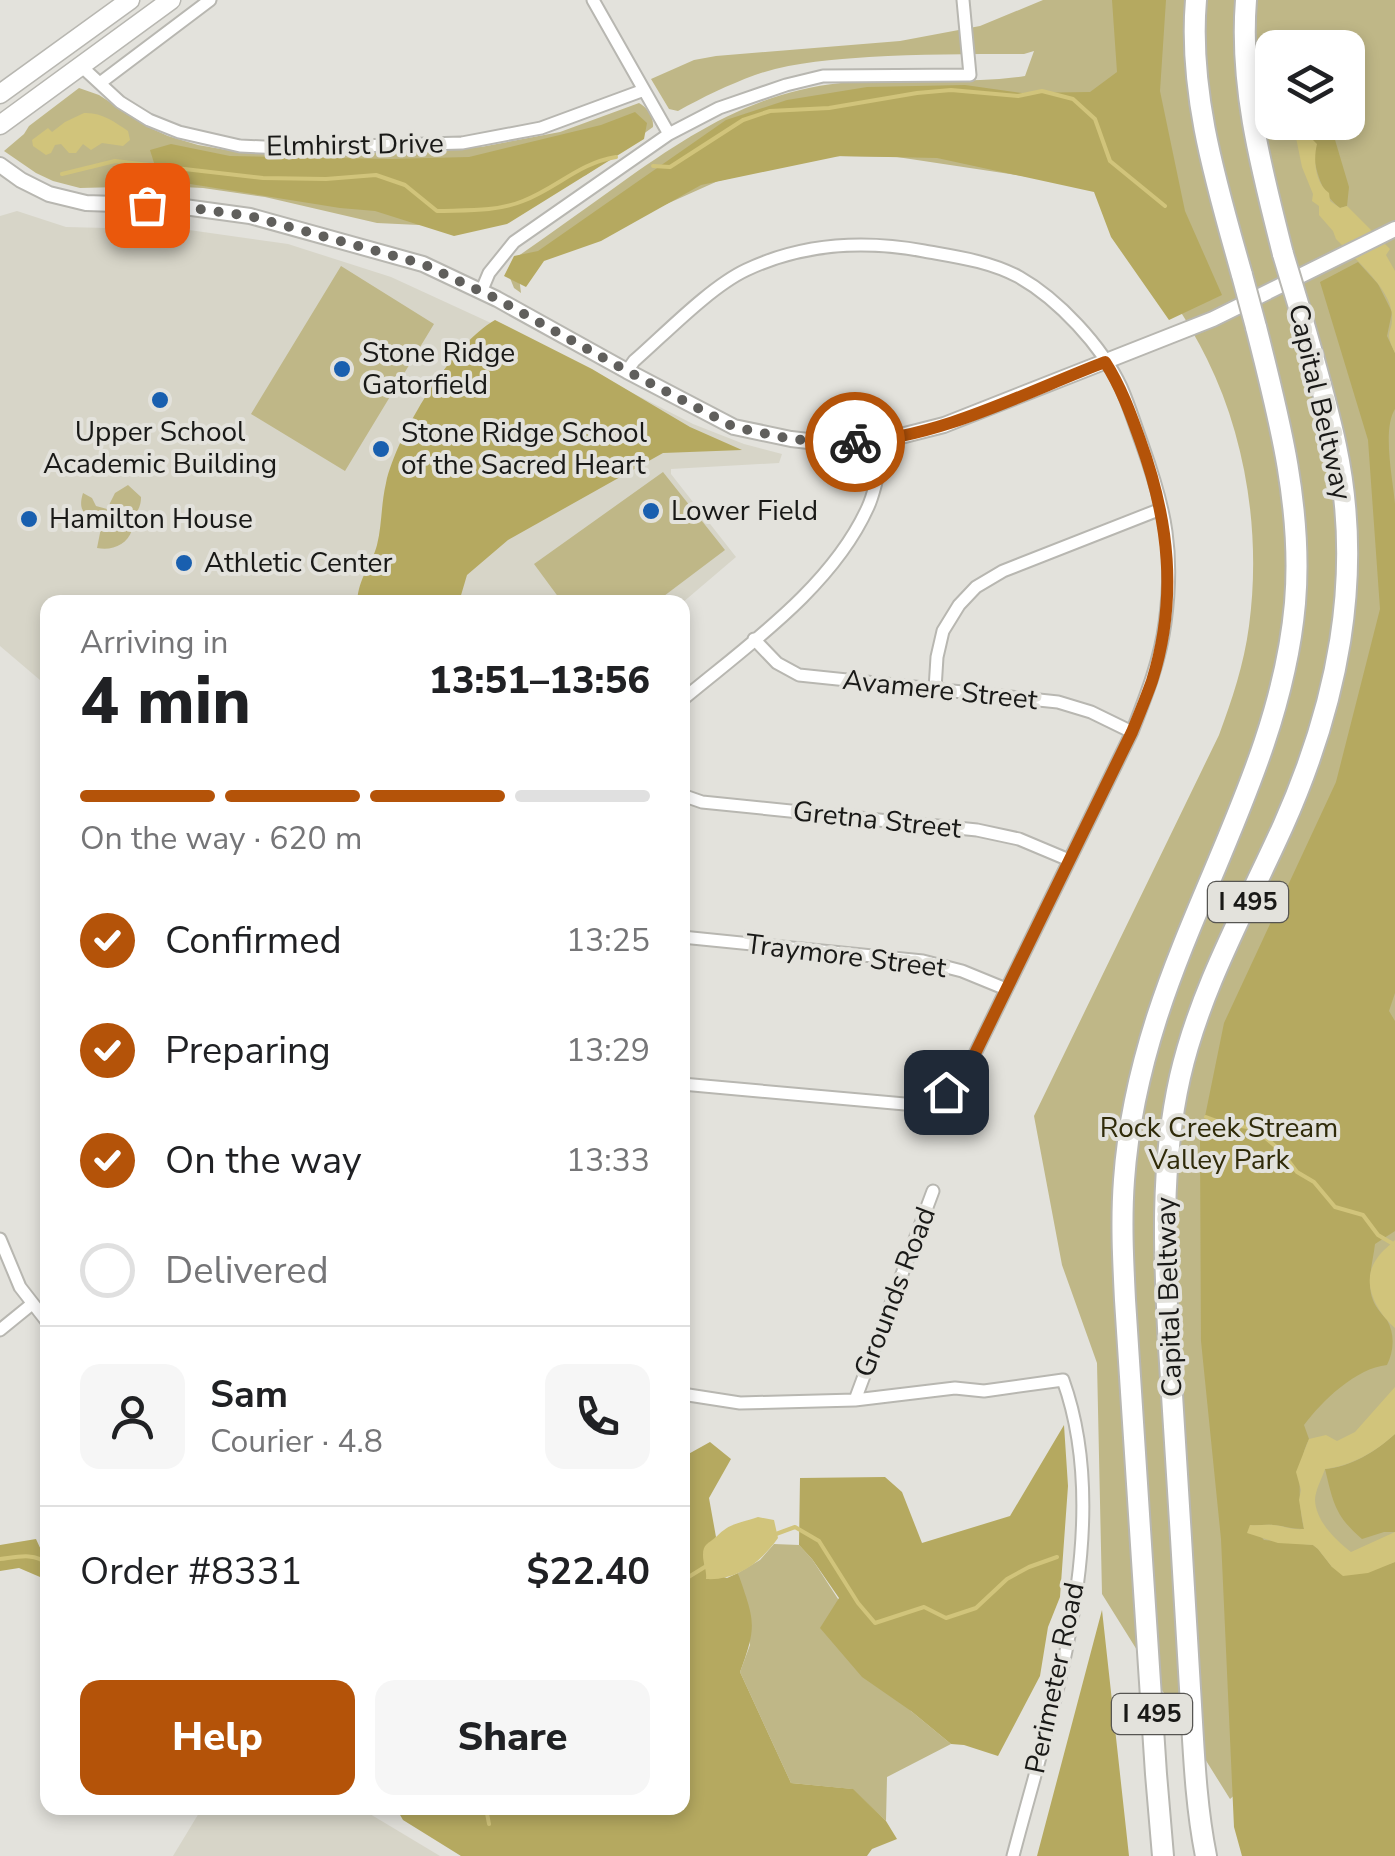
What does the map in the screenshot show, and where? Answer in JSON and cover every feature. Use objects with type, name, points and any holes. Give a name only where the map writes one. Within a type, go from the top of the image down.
[{"type":"highway","name":"Capital Beltway","points":[[1164,1856],[1125,1300],[1124,1180],[1142,1067],[1158,1015],[1243,805],[1280,694],[1295,601],[1296,550],[1282,434],[1207,140],[1197,73],[1196,0]]},
{"type":"highway","name":"Capital Beltway","points":[[1206,1856],[1194,1756],[1166,1293],[1164,1188],[1180,1076],[1194,1026],[1285,822],[1326,712],[1340,656],[1348,550],[1337,448],[1252,120],[1246,66],[1246,0]]},
{"type":"main road","points":[[0,94],[130,0]]},
{"type":"main road","points":[[0,126],[171,0]]},
{"type":"street","points":[[100,83],[210,0]]},
{"type":"street","points":[[593,0],[669,134]]},
{"type":"street","points":[[481,292],[489,274],[514,242],[669,134],[719,108],[822,76],[970,74],[963,0]]},
{"type":"street","name":"Elmhirst Drive","points":[[81,66],[120,102],[149,120],[179,132],[240,146],[285,148],[462,143],[541,128],[644,90]]},
{"type":"street","points":[[0,164],[49,194],[86,203],[177,206],[250,216],[423,264],[734,427],[826,442],[885,440],[944,425],[1213,318],[1395,229]]},
{"type":"street","points":[[627,371],[718,288],[746,270],[808,249],[858,243],[982,262],[1018,277],[1048,296],[1091,340],[1120,386],[1149,465],[1166,532],[1165,623],[1152,680],[1132,732],[966,1072],[946,1092],[916,1104],[900,1105],[690,1085]]},
{"type":"street","points":[[690,693],[821,580],[849,545],[870,503],[885,440]]},
{"type":"street","points":[[935,689],[936,656],[943,631],[976,586],[1003,571],[1161,508]]},
{"type":"street","name":"Avamere Street","points":[[754,639],[777,663],[799,674],[1058,702],[1091,712],[1132,732]]},
{"type":"street","name":"Gretna Street","points":[[690,797],[702,802],[977,830],[1019,839],[1069,860]]},
{"type":"street","name":"Traymore Street","points":[[690,938],[922,961],[962,971],[1006,990]]},
{"type":"street","name":"Grounds Road","points":[[690,1395],[740,1403],[855,1400],[933,1191]]},
{"type":"street","points":[[0,1239],[20,1287],[40,1314]]},
{"type":"street","points":[[0,1330],[32,1304]]},
{"type":"street","name":"Perimeter Road","points":[[855,1400],[955,1388],[984,1392],[1063,1380],[1078,1430],[1082,1466],[1078,1580],[1062,1667],[1013,1856]]},
{"type":"shaded area","points":[[84,113],[113,121],[128,131],[130,140],[123,146],[102,143],[91,150],[83,144],[76,153],[69,153],[61,144],[55,145],[46,155],[33,146],[32,140],[48,128],[52,132]]},
{"type":"shaded area","points":[[1296,140],[1313,140],[1317,144],[1316,171],[1330,201],[1340,208],[1347,206],[1390,249],[1386,255],[1395,271],[1395,353],[1389,336],[1392,315],[1385,295],[1319,215],[1319,206],[1312,201]]},
{"type":"shaded area","name":"Stone Ridge School of the Sacred Heart","points":[[17,211],[66,227],[189,230],[288,244],[391,277],[541,346],[693,424],[782,454],[779,463],[671,469],[736,557],[690,596],[40,595],[40,680],[0,646],[0,216]]},
{"type":"shaded area","points":[[1395,1240],[1395,1328],[1376,1304],[1370,1276],[1378,1257]]},
{"type":"shaded area","points":[[1395,1387],[1395,1434],[1362,1457],[1325,1469],[1315,1500],[1323,1523],[1351,1552],[1395,1532],[1395,1562],[1368,1573],[1343,1576],[1313,1545],[1278,1543],[1247,1533],[1250,1525],[1304,1529],[1296,1472],[1309,1439],[1326,1435],[1337,1441],[1355,1432]]},
{"type":"shaded area","points":[[758,1517],[774,1520],[778,1538],[771,1547],[738,1573],[706,1579],[706,1545],[731,1526]]},
{"type":"shaded area","points":[[198,1815],[372,1815],[440,1856],[173,1856]]},
{"type":"green space","name":"Rock Creek Stream Valley Park","points":[[1043,0],[1395,0],[1395,1856],[1268,1767],[1230,1799],[1102,1594],[1097,1363],[1062,1265],[1034,1116],[1219,735],[1244,654],[1253,558],[1248,490],[1221,390],[1195,336],[1096,187],[897,157],[827,156],[718,181],[526,267],[519,277],[521,293],[514,288],[508,273],[514,259],[647,165],[698,132],[751,106],[809,88],[841,83],[1025,76],[1034,51],[869,57],[797,64],[745,79],[678,111],[669,109],[651,79],[694,60],[716,56],[900,41],[980,26]]},
{"type":"green space","points":[[1112,0],[1166,0],[1160,91],[1185,211],[1222,295],[1169,320],[1111,237],[1094,192],[937,158],[840,156],[701,185],[601,241],[544,261],[526,287],[504,276],[514,256],[538,251],[726,120],[787,100],[867,87],[965,85],[1022,93],[1090,92],[1117,72]]},
{"type":"green space","points":[[79,88],[99,95],[168,136],[244,153],[481,147],[560,132],[639,103],[649,113],[653,127],[586,175],[440,226],[377,223],[265,197],[203,188],[80,188],[36,173],[4,151],[29,126]]},
{"type":"green space","points":[[635,112],[647,123],[644,139],[507,224],[454,236],[375,211],[159,179],[150,150],[171,144],[230,156],[469,157],[601,125]]},
{"type":"green space","points":[[1311,140],[1335,140],[1349,187],[1347,206],[1340,208],[1332,200],[1317,172]]},
{"type":"green space","points":[[1358,262],[1378,284],[1392,312],[1387,336],[1395,353],[1395,409],[1389,442],[1395,504],[1395,993],[1389,1011],[1395,1021],[1395,1231],[1375,1244],[1370,1280],[1373,1300],[1390,1325],[1392,1348],[1387,1365],[1352,1379],[1304,1425],[1309,1439],[1300,1483],[1304,1529],[1250,1525],[1264,1540],[1313,1545],[1332,1567],[1383,1566],[1395,1562],[1395,1856],[1242,1856],[1234,1827],[1221,1539],[1201,1341],[1200,1141],[1224,1023],[1336,782],[1380,609],[1368,440],[1320,282]]},
{"type":"green space","name":"Stone Ridge Gatorfield","points":[[341,266],[434,324],[345,471],[251,414]]},
{"type":"green space","points":[[495,320],[592,369],[690,427],[742,450],[663,453],[508,540],[467,575],[461,595],[358,595],[377,545],[386,483],[402,440],[445,369],[478,332]]},
{"type":"green space","name":"Lower Field","points":[[663,472],[725,550],[665,595],[557,595],[534,564]]},
{"type":"green space","points":[[128,485],[141,497],[130,535],[118,546],[97,548],[101,528],[83,510],[83,493],[96,506],[107,509],[115,493]]},
{"type":"green space","points":[[1064,1425],[1068,1486],[1060,1597],[1048,1627],[1040,1676],[998,1756],[951,1744],[862,1677],[820,1628],[839,1598],[799,1545],[800,1478],[885,1477],[902,1492],[922,1543],[1010,1516]]},
{"type":"green space","points":[[1395,1434],[1395,1532],[1362,1539],[1336,1508],[1325,1469],[1362,1458]]},
{"type":"green space","points":[[710,1442],[731,1459],[709,1498],[716,1537],[704,1562],[707,1572],[727,1578],[738,1573],[752,1622],[740,1672],[791,1783],[853,1789],[886,1821],[897,1839],[872,1849],[867,1856],[461,1856],[403,1820],[400,1815],[690,1815],[690,1453]]},
{"type":"green space","points":[[36,1539],[40,1548],[40,1577],[19,1568],[0,1571],[0,1545]]},
{"type":"green space","points":[[774,1544],[799,1545],[812,1559],[911,1711],[951,1744],[887,1777],[886,1821],[852,1789],[791,1783],[740,1672],[750,1645],[738,1573],[760,1560]]},
{"type":"green space","points":[[1102,1610],[1129,1856],[1037,1856]]},
{"type":"waterway","points":[[653,166],[670,167],[743,120],[770,111],[829,108],[951,90],[1018,96],[1042,91],[1073,99],[1095,119],[1110,161],[1165,206]]},
{"type":"waterway","points":[[62,174],[115,161],[263,178],[376,175],[405,185],[437,211],[470,210],[523,201],[579,170],[616,157]]},
{"type":"waterway","points":[[1206,1117],[1254,1128],[1281,1151],[1297,1172],[1314,1182],[1335,1207],[1363,1215],[1378,1235],[1395,1245]]},
{"type":"waterway","points":[[776,1534],[795,1527],[819,1541],[875,1623],[924,1607],[946,1618],[976,1608],[1007,1579],[1057,1557]]},
{"type":"waterway","points":[[0,1559],[40,1559]]},
{"type":"waterway","points":[[690,1576],[708,1565]]},
{"type":"waterway","points":[[487,1815],[489,1824]]},
{"type":"way so far","points":[[147,205],[250,216],[423,264],[497,299],[734,427],[791,439],[855,442]]},
{"type":"place","name":"Stone Ridge Gatorfield","points":[[342,369]]},
{"type":"place","name":"Upper School Academic Building","points":[[160,400]]},
{"type":"place","name":"Stone Ridge School of the Sacred Heart","points":[[381,449]]},
{"type":"place","name":"Lower Field","points":[[651,511]]},
{"type":"place","name":"Hamilton House","points":[[29,519]]},
{"type":"place","name":"Athletic Center","points":[[184,563]]},
{"type":"route","points":[[855,442],[885,440],[944,425],[1105,362],[1120,386],[1149,465],[1166,532],[1165,623],[1152,680],[1132,732],[966,1072],[946,1092]]}]
